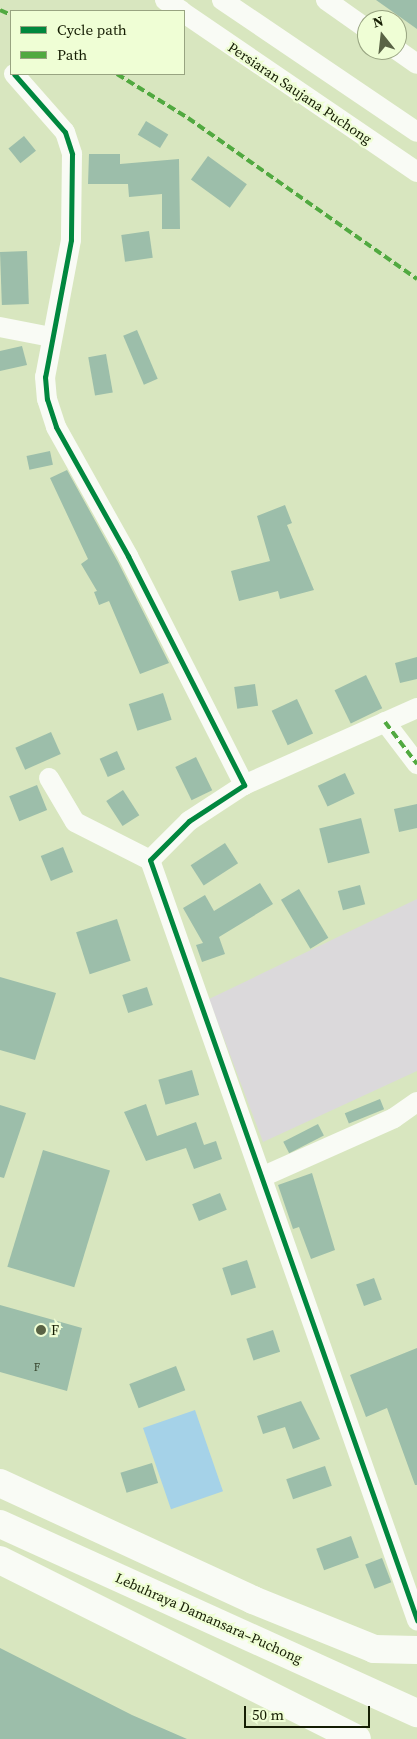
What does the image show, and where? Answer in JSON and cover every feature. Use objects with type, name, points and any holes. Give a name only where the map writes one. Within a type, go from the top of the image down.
[{"type":"highway","points":[[0,1468],[63,1511]]},
{"type":"highway","points":[[0,1482],[252,1600],[374,1649],[417,1650]]},
{"type":"highway","name":"Lebuhraya Damansara–Puchong","points":[[0,1524],[417,1713]]},
{"type":"highway","points":[[0,1560],[357,1739]]},
{"type":"highway","points":[[252,1600],[351,1665],[377,1694]]},
{"type":"street","name":"Persiaran Saujana Puchong","points":[[165,0],[180,10]]},
{"type":"street","points":[[222,0],[417,132]]},
{"type":"street","points":[[326,0],[357,22]]},
{"type":"street","name":"Persiaran Saujana Puchong","points":[[185,13],[417,172]]},
{"type":"street","points":[[0,61],[10,70]]},
{"type":"street","points":[[15,75],[36,94],[65,132],[71,148],[71,240],[45,377],[56,427],[128,556],[244,785]]},
{"type":"street","points":[[0,326],[52,337]]},
{"type":"street","points":[[150,860],[183,826],[244,785],[417,708]]},
{"type":"street","points":[[385,722],[417,764]]},
{"type":"street","points":[[50,778],[75,822],[150,860],[264,1176],[417,1620]]},
{"type":"street","points":[[264,1176],[394,1118],[417,1102]]},
{"type":"shaded area","points":[[417,899],[417,1071],[263,1142],[209,999]]},
{"type":"water","points":[[195,1410],[223,1491],[171,1509],[143,1428]]},
{"type":"building","points":[[376,0],[417,0],[417,29],[407,22],[407,10],[390,10]]},
{"type":"building","points":[[146,121],[168,134],[160,148],[138,135]]},
{"type":"building","points":[[24,136],[36,151],[20,163],[8,149]]},
{"type":"building","points":[[89,154],[120,154],[120,164],[179,159],[180,229],[162,229],[162,194],[129,197],[128,184],[88,184]]},
{"type":"building","points":[[208,156],[247,184],[230,208],[191,179]]},
{"type":"building","points":[[149,231],[153,258],[125,262],[121,235]]},
{"type":"building","points":[[27,251],[29,304],[2,305],[0,252]]},
{"type":"building","points":[[137,330],[158,379],[144,385],[123,336]]},
{"type":"building","points":[[22,346],[27,365],[0,371],[0,351]]},
{"type":"building","points":[[106,354],[113,392],[95,396],[88,357]]},
{"type":"building","points":[[50,451],[53,465],[29,470],[27,456]]},
{"type":"building","points":[[67,470],[118,562],[169,663],[140,674],[109,601],[99,605],[94,592],[97,591],[81,564],[88,559],[50,478]]},
{"type":"building","points":[[285,505],[292,523],[287,525],[314,590],[280,599],[278,591],[239,601],[231,571],[270,561],[257,516]]},
{"type":"building","points":[[417,657],[417,679],[400,683],[395,663]]},
{"type":"building","points":[[366,675],[382,708],[351,724],[335,690]]},
{"type":"building","points":[[255,684],[258,706],[237,709],[234,687]]},
{"type":"building","points":[[163,693],[172,720],[137,731],[129,704]]},
{"type":"building","points":[[297,699],[313,733],[288,745],[272,711]]},
{"type":"building","points":[[51,732],[61,754],[25,770],[15,748]]},
{"type":"building","points":[[117,751],[125,769],[108,777],[100,759]]},
{"type":"building","points":[[196,757],[212,790],[192,800],[175,767]]},
{"type":"building","points":[[345,773],[355,794],[328,807],[318,786]]},
{"type":"building","points":[[37,785],[47,810],[19,821],[9,796]]},
{"type":"building","points":[[123,790],[139,815],[123,826],[106,801]]},
{"type":"building","points":[[417,804],[417,828],[399,832],[394,809]]},
{"type":"building","points":[[361,818],[370,853],[328,863],[319,828]]},
{"type":"building","points":[[225,843],[238,863],[204,885],[191,865]]},
{"type":"building","points":[[63,847],[73,872],[51,881],[41,856]]},
{"type":"building","points":[[260,883],[273,904],[219,937],[225,954],[202,962],[196,945],[203,943],[183,908],[205,895],[214,911]]},
{"type":"building","points":[[360,885],[365,904],[343,910],[338,891]]},
{"type":"building","points":[[299,889],[328,938],[310,949],[281,900]]},
{"type":"building","points":[[117,919],[131,961],[90,974],[76,932]]},
{"type":"building","points":[[0,977],[56,993],[35,1060],[0,1050]]},
{"type":"building","points":[[147,987],[153,1005],[128,1013],[122,995]]},
{"type":"building","points":[[192,1070],[199,1095],[166,1105],[158,1080]]},
{"type":"building","points":[[380,1099],[384,1109],[349,1123],[345,1113]]},
{"type":"building","points":[[146,1104],[157,1136],[196,1122],[204,1145],[216,1141],[222,1159],[194,1169],[186,1148],[146,1161],[124,1112]]},
{"type":"building","points":[[0,1105],[26,1113],[4,1178],[0,1177]]},
{"type":"building","points":[[318,1124],[324,1136],[289,1153],[283,1142]]},
{"type":"building","points":[[43,1150],[110,1170],[74,1287],[7,1267]]},
{"type":"building","points":[[312,1173],[335,1250],[311,1259],[299,1227],[293,1229],[278,1185]]},
{"type":"building","points":[[220,1193],[227,1210],[199,1221],[192,1204]]},
{"type":"building","points":[[247,1260],[256,1288],[231,1296],[222,1268]]},
{"type":"building","points":[[374,1278],[382,1300],[364,1306],[356,1284]]},
{"type":"building","points":[[0,1305],[82,1328],[67,1391],[0,1372]]},
{"type":"building","points":[[273,1330],[280,1352],[253,1361],[246,1339]]},
{"type":"building","points":[[417,1348],[417,1485],[415,1485],[387,1408],[366,1417],[350,1375]]},
{"type":"building","points":[[176,1366],[185,1390],[139,1408],[129,1384]]},
{"type":"building","points":[[301,1401],[320,1439],[293,1449],[285,1427],[263,1434],[257,1416]]},
{"type":"building","points":[[152,1463],[158,1483],[127,1493],[120,1473]]},
{"type":"building","points":[[325,1466],[332,1486],[293,1499],[286,1479]]},
{"type":"building","points":[[351,1536],[359,1558],[324,1570],[316,1549]]},
{"type":"building","points":[[382,1558],[391,1582],[375,1589],[365,1564]]},
{"type":"building","points":[[0,1648],[132,1715],[187,1739],[0,1739]]},
{"type":"marked path","points":[[0,10],[10,15]]},
{"type":"marked path","points":[[119,75],[188,118],[417,279]]},
{"type":"marked path","points":[[385,722],[417,764]]},
{"type":"cycle path","points":[[15,75],[65,132],[72,154],[71,240],[45,377],[47,399],[56,427],[128,556],[244,785],[189,821],[150,860],[417,1620]]},
{"type":"place","name":"F","points":[[41,1330]]}]
